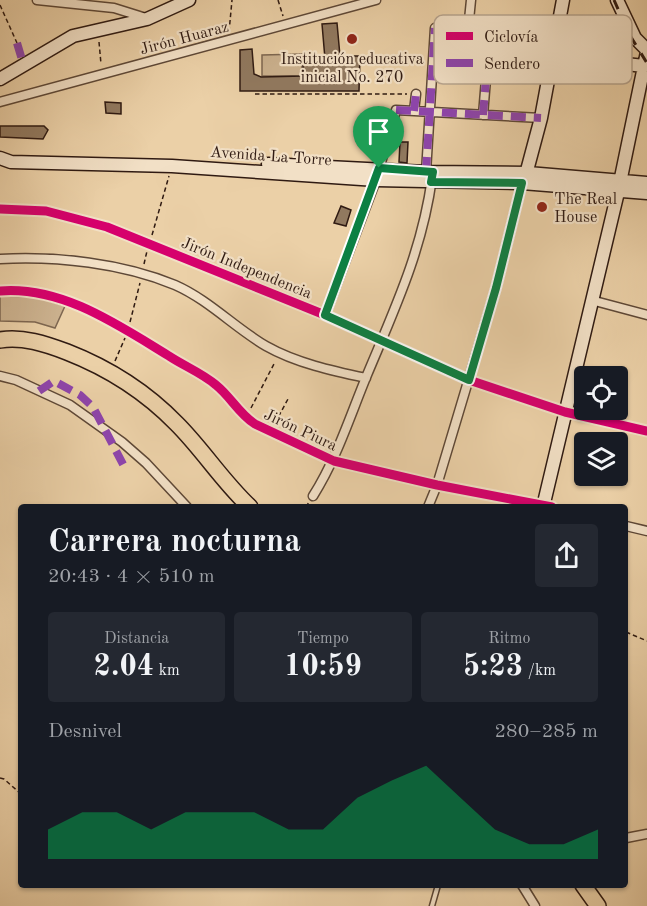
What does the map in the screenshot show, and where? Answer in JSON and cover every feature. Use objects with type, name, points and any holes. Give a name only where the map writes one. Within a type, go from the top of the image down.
[{"type":"highway","points":[[0,340],[11,338],[61,350],[81,358],[145,393],[178,425],[247,504]]},
{"type":"highway","points":[[585,888],[598,906]]},
{"type":"street","points":[[37,0],[114,8],[147,19]]},
{"type":"street","points":[[0,79],[73,36],[147,19],[189,0]]},
{"type":"street","name":"Jirón Huaraz","points":[[0,102],[376,0]]},
{"type":"street","points":[[470,15],[471,0]]},
{"type":"street","points":[[560,15],[563,0]]},
{"type":"street","points":[[617,0],[624,15]]},
{"type":"street","points":[[547,504],[565,412],[619,187],[647,51],[632,32]]},
{"type":"street","points":[[313,496],[334,461],[415,260],[430,175],[430,112],[434,45]]},
{"type":"street","points":[[632,65],[644,66]]},
{"type":"street","points":[[483,115],[486,84]]},
{"type":"street","points":[[429,504],[437,485],[496,288],[541,118],[547,84]]},
{"type":"street","points":[[414,111],[416,94]]},
{"type":"street","points":[[325,315],[377,174],[396,110],[541,118]]},
{"type":"street","name":"Avenida La Torre","points":[[0,157],[13,154],[377,174],[525,178],[619,187],[647,193]]},
{"type":"street","name":"Avenida La Torre","points":[[619,187],[647,183]]},
{"type":"street","name":"Jirón Independencia","points":[[0,209],[65,214],[107,227],[325,315],[469,380],[565,412],[647,431]]},
{"type":"street","points":[[0,259],[39,259],[92,265],[168,283],[186,292],[280,353],[366,378]]},
{"type":"street","name":"Jirón Piura","points":[[0,291],[43,292],[64,299],[109,321],[215,384],[245,418],[334,461],[437,485],[537,504]]},
{"type":"street","points":[[591,300],[647,315]]},
{"type":"street","points":[[0,376],[16,380],[70,405],[134,452],[184,504]]},
{"type":"street","points":[[628,526],[647,531]]},
{"type":"street","points":[[628,838],[647,834]]},
{"type":"street","points":[[524,888],[535,906]]},
{"type":"lane","points":[[432,906],[437,888]]},
{"type":"path","points":[[228,42],[232,0]]},
{"type":"path","points":[[278,0],[286,26]]},
{"type":"path","points":[[0,5],[17,43]]},
{"type":"path","points":[[98,31],[102,74]]},
{"type":"path","points":[[255,94],[416,94]]},
{"type":"path","points":[[245,418],[280,353]]},
{"type":"path","points":[[270,432],[288,399]]},
{"type":"path","points":[[628,633],[647,641]]},
{"type":"path","points":[[0,778],[18,792]]},
{"type":"shaded area","points":[[302,54],[302,76],[262,76],[262,55]]},
{"type":"shaded area","points":[[0,296],[37,297],[65,306],[55,328],[35,322],[0,321]]},
{"type":"building","points":[[337,23],[340,56],[360,56],[359,91],[240,91],[240,50],[252,49],[254,74],[261,77],[303,76],[303,59],[325,59],[322,24]]},
{"type":"building","points":[[105,102],[121,103],[121,114],[106,113]]},
{"type":"building","points":[[0,126],[44,126],[48,130],[43,139],[0,137]]},
{"type":"building","points":[[400,142],[408,142],[407,163],[399,162]]},
{"type":"building","points":[[341,206],[351,210],[346,226],[334,223]]},
{"type":"railway","points":[[614,0],[621,15]]},
{"type":"railway","points":[[632,39],[647,63]]},
{"type":"marked path","points":[[17,43],[23,63]]},
{"type":"marked path","points":[[426,172],[434,44]]},
{"type":"marked path","points":[[483,115],[486,84]]},
{"type":"marked path","points":[[414,111],[416,94]]},
{"type":"marked path","points":[[396,110],[541,118]]},
{"type":"marked path","points":[[39,391],[54,381],[80,395],[93,407],[125,468]]},
{"type":"cycle path","points":[[0,209],[46,211],[107,227],[325,315],[469,380],[565,412],[647,431]]},
{"type":"cycle path","points":[[0,291],[23,291],[45,295],[67,301],[109,320],[211,381],[255,424],[334,461],[437,485],[536,504]]},
{"type":"place","name":"Institución educativa inicial No. 270","points":[[352,39]]},
{"type":"place","name":"The Real House","points":[[542,207]]},
{"type":"route","points":[[379,168],[433,172],[431,182],[522,183],[496,288],[469,380],[325,315],[379,168]]}]
